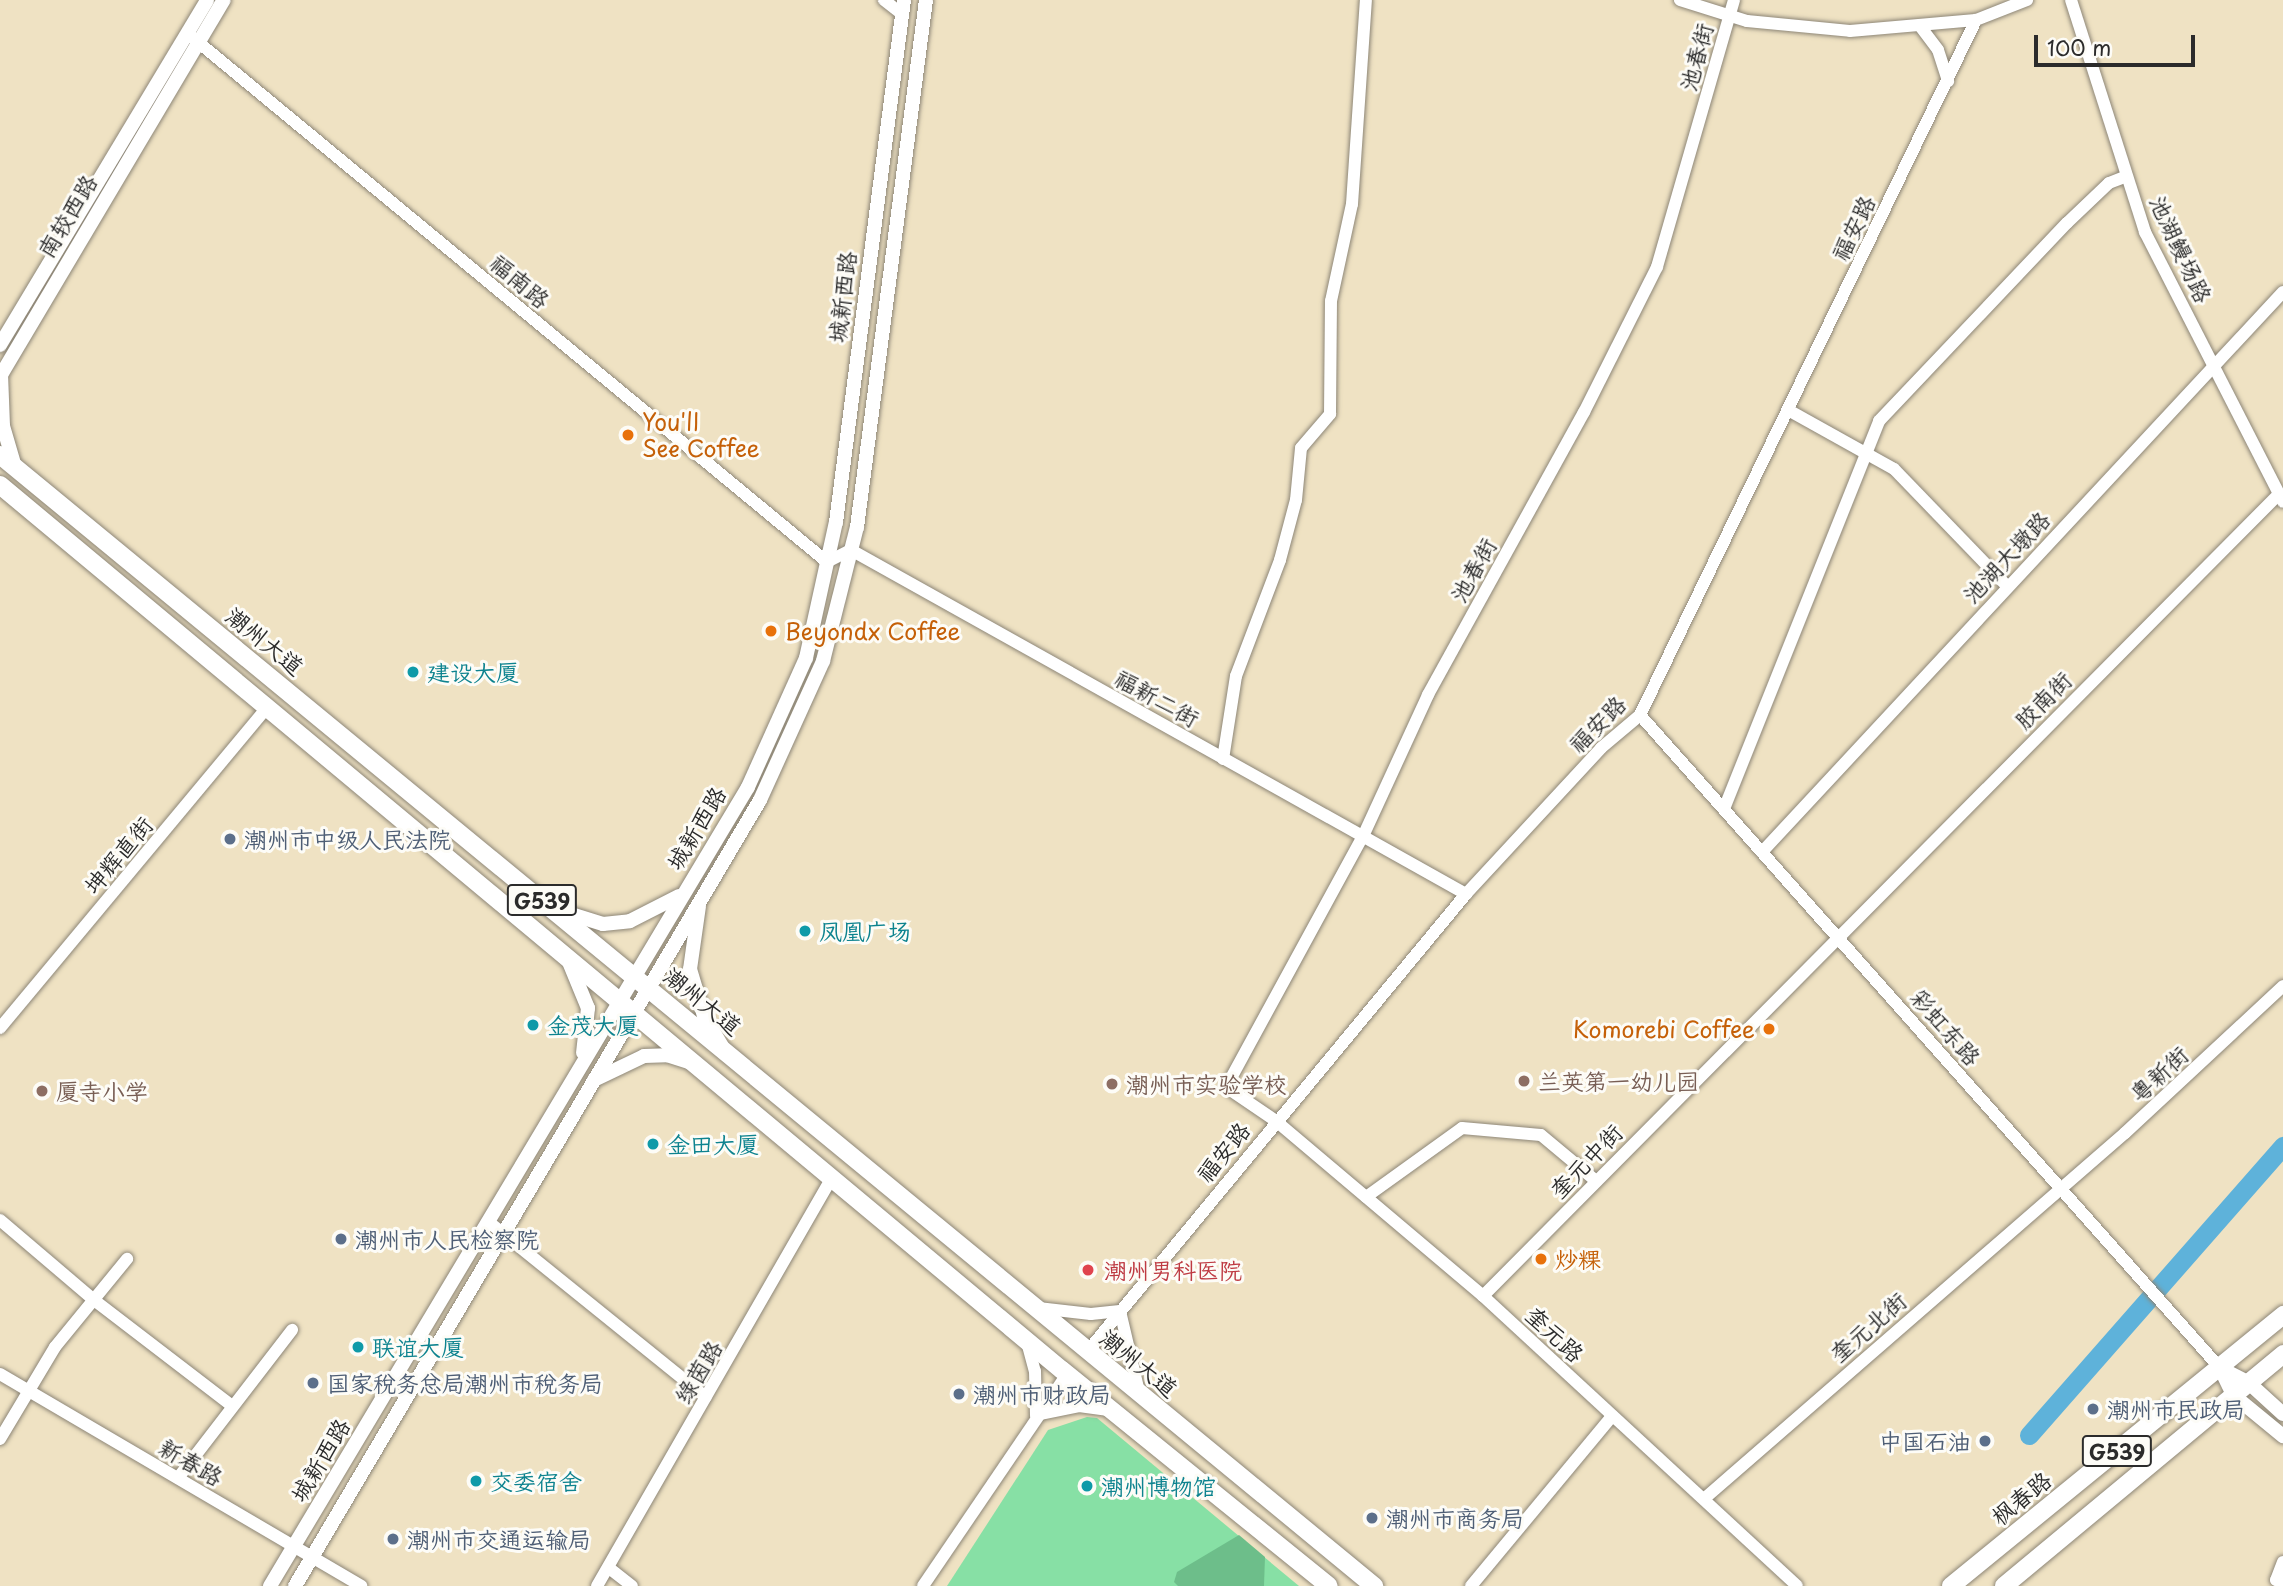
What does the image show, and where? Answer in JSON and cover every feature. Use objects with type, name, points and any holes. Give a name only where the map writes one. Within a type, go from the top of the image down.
[{"type":"highway","name":"潮州大道","points":[[0,455],[1374,1586]]},
{"type":"highway","name":"G539","points":[[0,485],[8,497],[267,708],[1025,1339],[1064,1379],[1117,1413],[1329,1586]]},
{"type":"highway","name":"枫春路","points":[[1951,1586],[2283,1315]]},
{"type":"highway","name":"G539","points":[[2004,1586],[2283,1354]]},
{"type":"main road","name":"南较西路","points":[[16,468],[5,441],[1,374],[192,37],[207,0]]},
{"type":"main road","name":"南较西路","points":[[0,345],[192,37],[224,0]]},
{"type":"main road","name":"城新西路","points":[[640,981],[701,898],[760,800],[822,661],[851,550],[926,0]]},
{"type":"main road","name":"城新西路","points":[[295,1586],[592,1080],[683,893],[748,787],[806,658],[827,562],[903,7]]},
{"type":"main road","points":[[551,907],[603,924],[658,910],[683,893]]},
{"type":"main road","points":[[701,898],[690,969],[704,1016],[725,1050]]},
{"type":"main road","points":[[567,958],[582,984],[588,1008],[580,1068]]},
{"type":"main road","name":"城新西路","points":[[270,1586],[491,1223],[580,1068],[626,1006]]},
{"type":"main road","points":[[592,1080],[644,1056],[667,1055],[695,1064]]},
{"type":"main road","points":[[2220,1368],[2249,1383],[2283,1414]]},
{"type":"main road","points":[[2220,1368],[2233,1395],[2283,1436]]},
{"type":"street","points":[[884,0],[903,7]]},
{"type":"street","points":[[1223,759],[1236,676],[1280,560],[1293,512],[1301,448],[1330,414],[1331,301],[1352,204],[1366,0]]},
{"type":"street","points":[[1680,0],[1729,16],[1850,31],[1976,20],[2027,0]]},
{"type":"street","name":"池春街","points":[[1276,1121],[1226,1087],[1363,836],[1428,695],[1584,412],[1657,267],[1734,0]]},
{"type":"street","name":"池湖鳗场路","points":[[2071,0],[2145,232],[2281,498]]},
{"type":"street","name":"福安路","points":[[1087,1352],[1466,894],[1601,748],[1640,715],[1976,20]]},
{"type":"street","points":[[1920,26],[1937,50],[1948,81]]},
{"type":"street","name":"福南路","points":[[192,37],[827,562]]},
{"type":"street","points":[[1724,809],[1879,421],[2067,223],[2109,183],[2127,176]]},
{"type":"street","name":"池湖大墩路","points":[[1762,852],[2283,292]]},
{"type":"street","points":[[1788,410],[1866,450],[1894,468],[2007,586]]},
{"type":"street","name":"胶南街","points":[[1837,935],[2281,498]]},
{"type":"street","points":[[827,562],[851,550]]},
{"type":"street","name":"福新二街","points":[[851,550],[1466,894]]},
{"type":"street","name":"坤辉直街","points":[[0,1028],[267,708]]},
{"type":"street","name":"彩虹东路","points":[[1640,715],[1837,935],[2179,1326],[2220,1368]]},
{"type":"street","name":"奎元中街","points":[[1483,1296],[1837,935]]},
{"type":"street","name":"粤新街","points":[[2059,1187],[2125,1133],[2283,986]]},
{"type":"street","name":"奎元路","points":[[1276,1121],[1483,1296],[1705,1498],[1797,1586]]},
{"type":"street","points":[[1366,1197],[1462,1129],[1541,1135],[1596,1181]]},
{"type":"street","name":"绿茵路","points":[[597,1586],[832,1178]]},
{"type":"street","name":"奎元北街","points":[[1705,1498],[2059,1187]]},
{"type":"street","points":[[0,1220],[94,1300],[231,1405]]},
{"type":"street","points":[[491,1223],[706,1398]]},
{"type":"street","points":[[0,1439],[55,1347],[127,1259]]},
{"type":"street","points":[[1034,1307],[1091,1314],[1121,1311],[1140,1396]]},
{"type":"street","points":[[178,1478],[231,1405],[292,1330]]},
{"type":"street","points":[[1025,1339],[1035,1371],[1036,1415]]},
{"type":"street","name":"新春路","points":[[0,1374],[29,1394],[295,1545],[361,1586]]},
{"type":"street","points":[[923,1586],[1036,1415],[1064,1379]]},
{"type":"street","points":[[1036,1415],[1079,1406],[1117,1413]]},
{"type":"street","points":[[1471,1586],[1612,1416]]},
{"type":"street","points":[[2283,1562],[2276,1580],[2283,1583]]},
{"type":"street","points":[[609,1568],[632,1586]]},
{"type":"green space","points":[[1087,1417],[1097,1418],[1299,1586],[947,1586],[1048,1430]]},
{"type":"green space","points":[[1239,1535],[1265,1557],[1264,1586],[1178,1586],[1174,1582],[1177,1572]]},
{"type":"waterway","points":[[2029,1435],[2283,1146]]},
{"type":"place","name":"You'll See Coffee","points":[[628,435]]},
{"type":"place","name":"Beyondx Coffee","points":[[771,631]]},
{"type":"place","name":"建设大厦","points":[[413,672]]},
{"type":"place","name":"潮州市中级人民法院","points":[[230,839]]},
{"type":"place","name":"凤凰广场","points":[[805,931]]},
{"type":"place","name":"金茂大厦","points":[[533,1025]]},
{"type":"place","name":"Komorebi Coffee","points":[[1769,1029]]},
{"type":"place","name":"兰英第一幼儿园","points":[[1524,1081]]},
{"type":"place","name":"潮州市实验学校","points":[[1112,1084]]},
{"type":"place","name":"厦寺小学","points":[[42,1091]]},
{"type":"place","name":"金田大厦","points":[[653,1144]]},
{"type":"place","name":"潮州市人民检察院","points":[[341,1239]]},
{"type":"place","name":"炒粿","points":[[1541,1259]]},
{"type":"place","name":"潮州男科医院","points":[[1088,1270]]},
{"type":"place","name":"联谊大厦","points":[[358,1347]]},
{"type":"place","name":"国家税务总局潮州市税务局","points":[[313,1383]]},
{"type":"place","name":"潮州市财政局","points":[[959,1394]]},
{"type":"place","name":"潮州市民政局","points":[[2093,1409]]},
{"type":"place","name":"中国石油","points":[[1985,1441]]},
{"type":"place","name":"交委宿舍","points":[[476,1481]]},
{"type":"place","name":"潮州博物馆","points":[[1087,1486]]},
{"type":"place","name":"潮州市商务局","points":[[1372,1518]]},
{"type":"place","name":"潮州市交通运输局","points":[[393,1539]]}]
